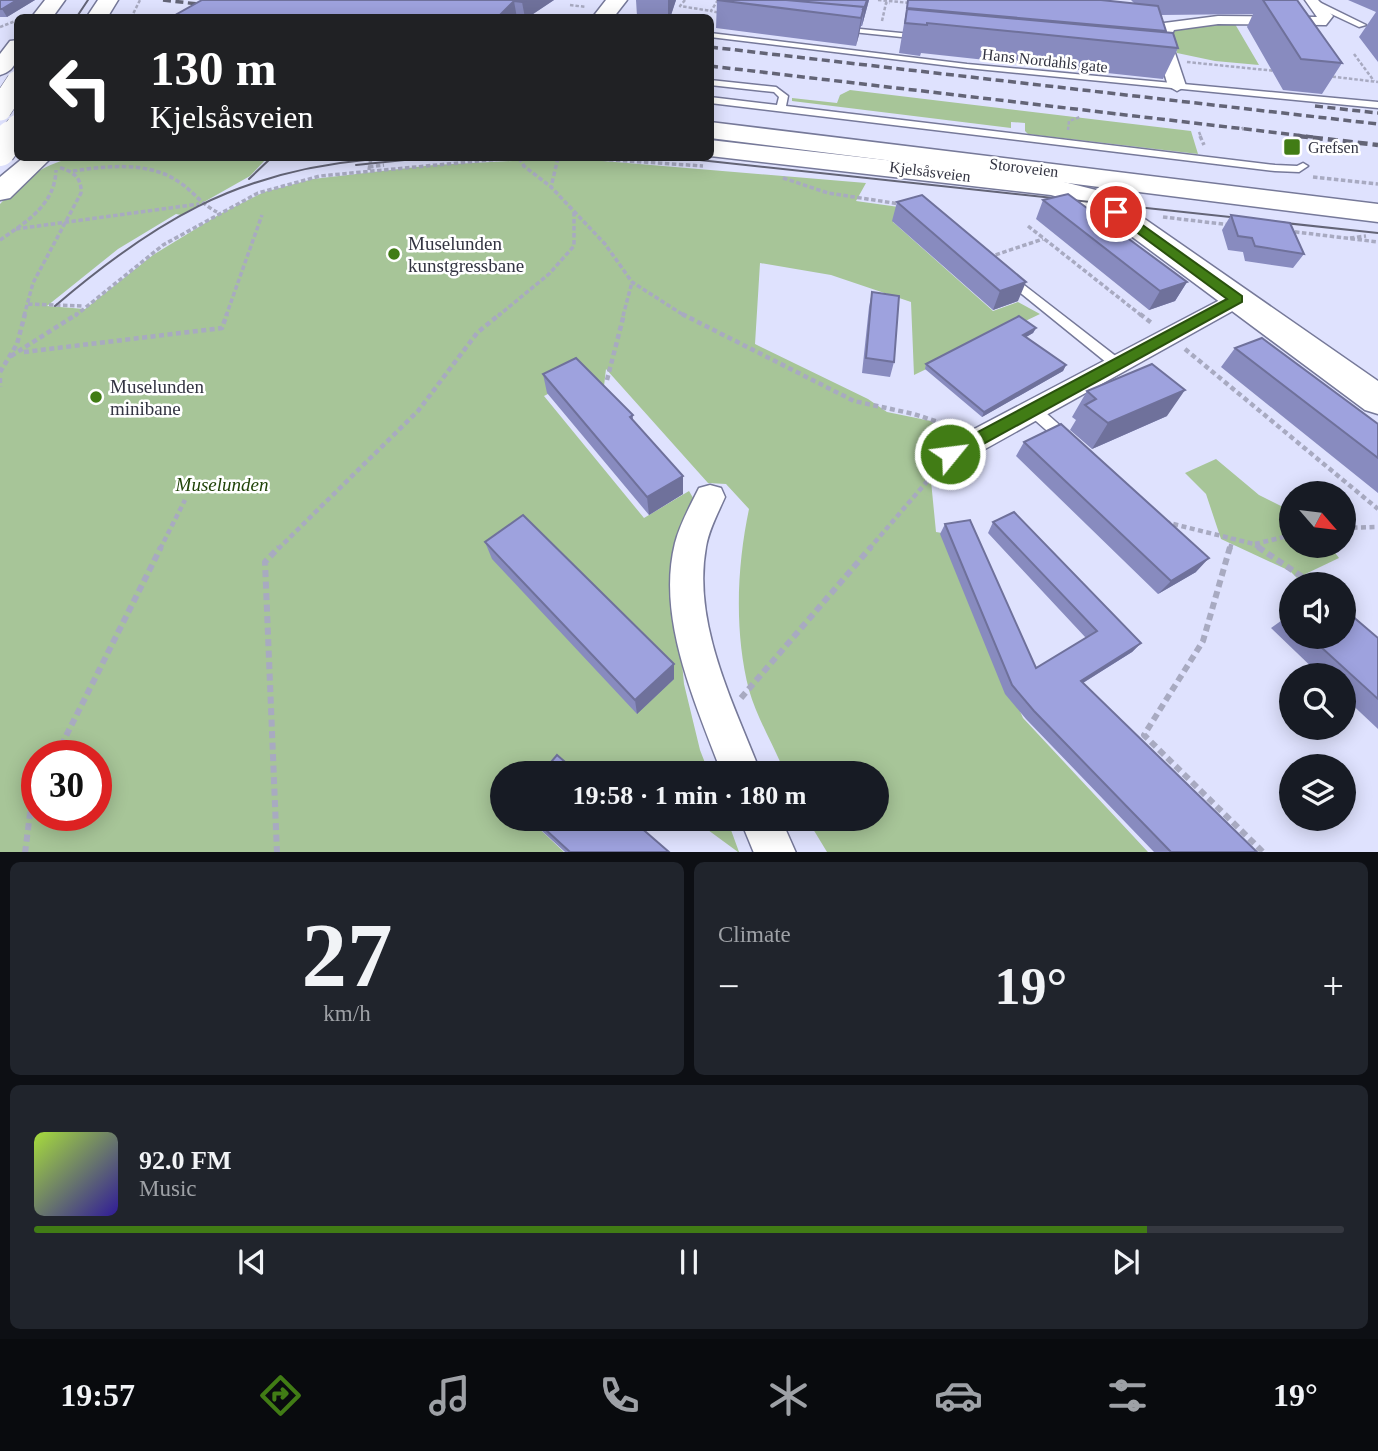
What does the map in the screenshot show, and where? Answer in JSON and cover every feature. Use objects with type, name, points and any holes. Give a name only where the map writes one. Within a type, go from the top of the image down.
[{"type":"main road","points":[[44,14],[55,0]]},
{"type":"main road","points":[[605,14],[617,0]]},
{"type":"main road","points":[[106,14],[130,5]]},
{"type":"main road","points":[[0,68],[14,51]]},
{"type":"main road","points":[[0,109],[14,88]]},
{"type":"main road","name":"Storoveien","points":[[714,117],[788,123],[1378,197]]},
{"type":"main road","name":"Storoveien","points":[[714,130],[788,123],[1372,225]]},
{"type":"main road","points":[[0,151],[14,134]]},
{"type":"main road","name":"Kjelsåsveien","points":[[714,148],[1028,183],[1077,193],[1116,212],[1378,400]]},
{"type":"main road","points":[[0,170],[46,161]]},
{"type":"main road","points":[[0,192],[46,161]]},
{"type":"street","points":[[1305,0],[1323,0]]},
{"type":"street","points":[[1177,86],[1162,60],[1162,38],[1169,26],[1218,20],[1321,22],[1326,16],[1311,1]]},
{"type":"street","points":[[961,449],[1237,299]]},
{"type":"street","points":[[710,497],[689,551],[690,615],[702,670],[737,761]]},
{"type":"street","points":[[765,831],[775,852]]},
{"type":"lane","points":[[1311,1],[1362,25]]},
{"type":"lane","points":[[829,27],[935,38]]},
{"type":"lane","name":"Hans Nordahls gate","points":[[714,34],[874,50],[1012,70],[1378,105]]},
{"type":"lane","points":[[1011,60],[1012,70]]},
{"type":"lane","points":[[714,82],[776,90],[784,96],[788,123]]},
{"type":"lane","name":"Storoveien","points":[[714,101],[788,123],[1275,168],[1298,169],[1303,166]]},
{"type":"lane","points":[[985,259],[1117,364]]},
{"type":"lane","points":[[1033,410],[1082,453]]},
{"type":"path","points":[[685,0],[680,6],[721,13],[722,16]]},
{"type":"path","points":[[711,11],[718,0]]},
{"type":"path","points":[[878,0],[910,3]]},
{"type":"path","points":[[886,3],[897,2]]},
{"type":"path","points":[[570,5],[583,6]]},
{"type":"path","points":[[1354,54],[1376,81]]},
{"type":"path","points":[[1162,60],[1285,72]]},
{"type":"path","points":[[1324,76],[1376,81]]},
{"type":"path","points":[[1069,121],[1080,117]]},
{"type":"path","points":[[0,372],[11,356],[33,283],[82,187],[71,171],[46,161]]},
{"type":"path","points":[[0,240],[16,229],[53,194],[57,183],[46,161]]},
{"type":"path","points":[[369,169],[370,161]]},
{"type":"path","points":[[11,356],[59,328],[150,253],[258,193],[288,183],[369,169],[465,161]]},
{"type":"path","points":[[521,161],[551,187],[605,244],[632,282],[698,324],[854,401],[952,424],[961,449],[722,721]]},
{"type":"path","points":[[551,187],[557,161]]},
{"type":"path","points":[[369,169],[384,165]]},
{"type":"path","points":[[71,171],[119,168],[156,172],[183,184],[200,204],[218,213]]},
{"type":"path","points":[[774,173],[800,186],[828,193],[907,205]]},
{"type":"path","points":[[1305,176],[1378,184]]},
{"type":"path","points":[[16,229],[200,204]]},
{"type":"path","points":[[277,852],[265,562],[321,502],[418,411],[477,333],[549,274],[574,246],[574,212]]},
{"type":"path","points":[[19,352],[222,328],[262,215]]},
{"type":"path","points":[[1151,215],[1232,225]]},
{"type":"path","points":[[1349,239],[1372,225]]},
{"type":"path","points":[[1027,226],[1169,336],[1378,509]]},
{"type":"path","points":[[1287,231],[1378,242]]},
{"type":"path","points":[[985,259],[1043,239]]},
{"type":"path","points":[[607,380],[632,282]]},
{"type":"path","points":[[28,304],[85,306]]},
{"type":"path","points":[[0,378],[0,387]]},
{"type":"path","points":[[64,740],[185,500]]},
{"type":"path","points":[[1161,521],[1254,544],[1299,572]]},
{"type":"path","points":[[1356,528],[1378,527]]},
{"type":"path","points":[[1233,538],[1203,641],[1144,735],[1264,852]]},
{"type":"path","points":[[1254,544],[1279,538]]},
{"type":"path","points":[[25,852],[28,831]]},
{"type":"green space","points":[[1185,24],[1235,24],[1259,65],[1215,61],[1177,53],[1170,31]]},
{"type":"green space","points":[[850,90],[1191,131],[1198,154],[1028,134],[1025,131],[1025,123],[1011,122],[1011,128],[792,101],[792,98],[837,103],[840,95]]},
{"type":"green space","name":"Muselunden","points":[[61,161],[264,161],[250,176],[181,215],[176,214],[118,249],[47,306],[85,309],[153,255],[220,214],[264,192],[313,179],[434,165],[511,161],[604,161],[866,183],[856,201],[906,208],[893,222],[993,311],[1018,302],[1040,314],[914,375],[911,302],[831,275],[760,263],[755,344],[868,399],[887,412],[931,421],[954,440],[928,450],[936,532],[942,533],[1023,718],[1148,852],[827,852],[814,831],[889,831],[889,761],[779,761],[752,700],[741,645],[740,576],[749,509],[726,484],[708,483],[606,369],[604,386],[575,380],[544,396],[644,518],[689,491],[696,503],[675,588],[684,684],[704,761],[490,761],[490,831],[542,831],[564,852],[0,852],[0,204],[32,175]]},
{"type":"green space","points":[[1216,459],[1259,495],[1279,505],[1279,558],[1339,558],[1310,572],[1291,572],[1221,539],[1206,494],[1185,473]]},
{"type":"green space","points":[[709,831],[731,831],[738,852]]},
{"type":"building","points":[[0,0],[17,0],[0,9]]},
{"type":"building","points":[[202,0],[526,0],[514,1],[501,14],[177,14]]},
{"type":"building","points":[[717,0],[786,0],[864,7],[861,18]]},
{"type":"building","points":[[786,0],[867,0],[864,9],[863,9],[864,7]]},
{"type":"building","points":[[908,0],[1101,0],[1158,6],[1166,31],[907,8]]},
{"type":"building","points":[[1263,0],[1297,0],[1342,63],[1301,59]]},
{"type":"building","points":[[907,9],[1173,33],[1178,48],[905,23]]},
{"type":"building","points":[[1068,194],[1187,282],[1160,291],[1043,200]]},
{"type":"building","points":[[922,195],[1026,282],[1000,291],[897,202]]},
{"type":"building","points":[[1231,215],[1290,223],[1304,254],[1255,246],[1252,238],[1238,236]]},
{"type":"building","points":[[872,292],[899,296],[894,362],[866,358]]},
{"type":"building","points":[[1019,316],[1036,328],[1023,335],[1066,365],[984,412],[926,364]]},
{"type":"building","points":[[1262,338],[1378,424],[1378,458],[1235,348]]},
{"type":"building","points":[[576,358],[633,415],[630,417],[683,476],[647,497],[543,374]]},
{"type":"building","points":[[1152,364],[1185,390],[1108,423],[1085,405],[1096,399],[1087,391]]},
{"type":"building","points":[[1061,424],[1209,558],[1171,581],[1024,442]]},
{"type":"building","points":[[1014,512],[1141,643],[1081,681],[1257,852],[1171,852],[1012,685],[945,524],[970,520],[1036,668],[1097,631],[993,522]]},
{"type":"building","points":[[523,515],[674,664],[635,700],[485,542]]},
{"type":"building","points":[[1356,619],[1378,638],[1378,699],[1356,679],[1356,663],[1339,663],[1323,649],[1356,649]]},
{"type":"building","points":[[557,755],[564,761],[552,761]]},
{"type":"building","points":[[547,831],[645,831],[669,852],[570,852]]},
{"type":"tram line","points":[[79,14],[88,0]]},
{"type":"tram line","points":[[249,179],[268,161]]},
{"type":"tram line","points":[[55,306],[126,250],[198,206],[276,176],[357,161]]},
{"type":"tram line","points":[[356,165],[395,161]]},
{"type":"tram line","points":[[709,161],[1378,233]]},
{"type":"railway","points":[[163,0],[215,6]]},
{"type":"railway","points":[[509,13],[516,14]]},
{"type":"railway","points":[[714,47],[1378,124]]},
{"type":"railway","points":[[714,66],[1313,137]]},
{"type":"railway","points":[[1315,106],[1378,113]]},
{"type":"railway","points":[[1298,136],[1378,145]]},
{"type":"place","name":"Grefsen","points":[[1292,147]]},
{"type":"place","name":"Muselunden kunstgressbane","points":[[394,254]]},
{"type":"place","name":"Muselunden minibane","points":[[96,397]]},
{"type":"route","points":[[950,454],[1237,299],[1116,212]]}]
